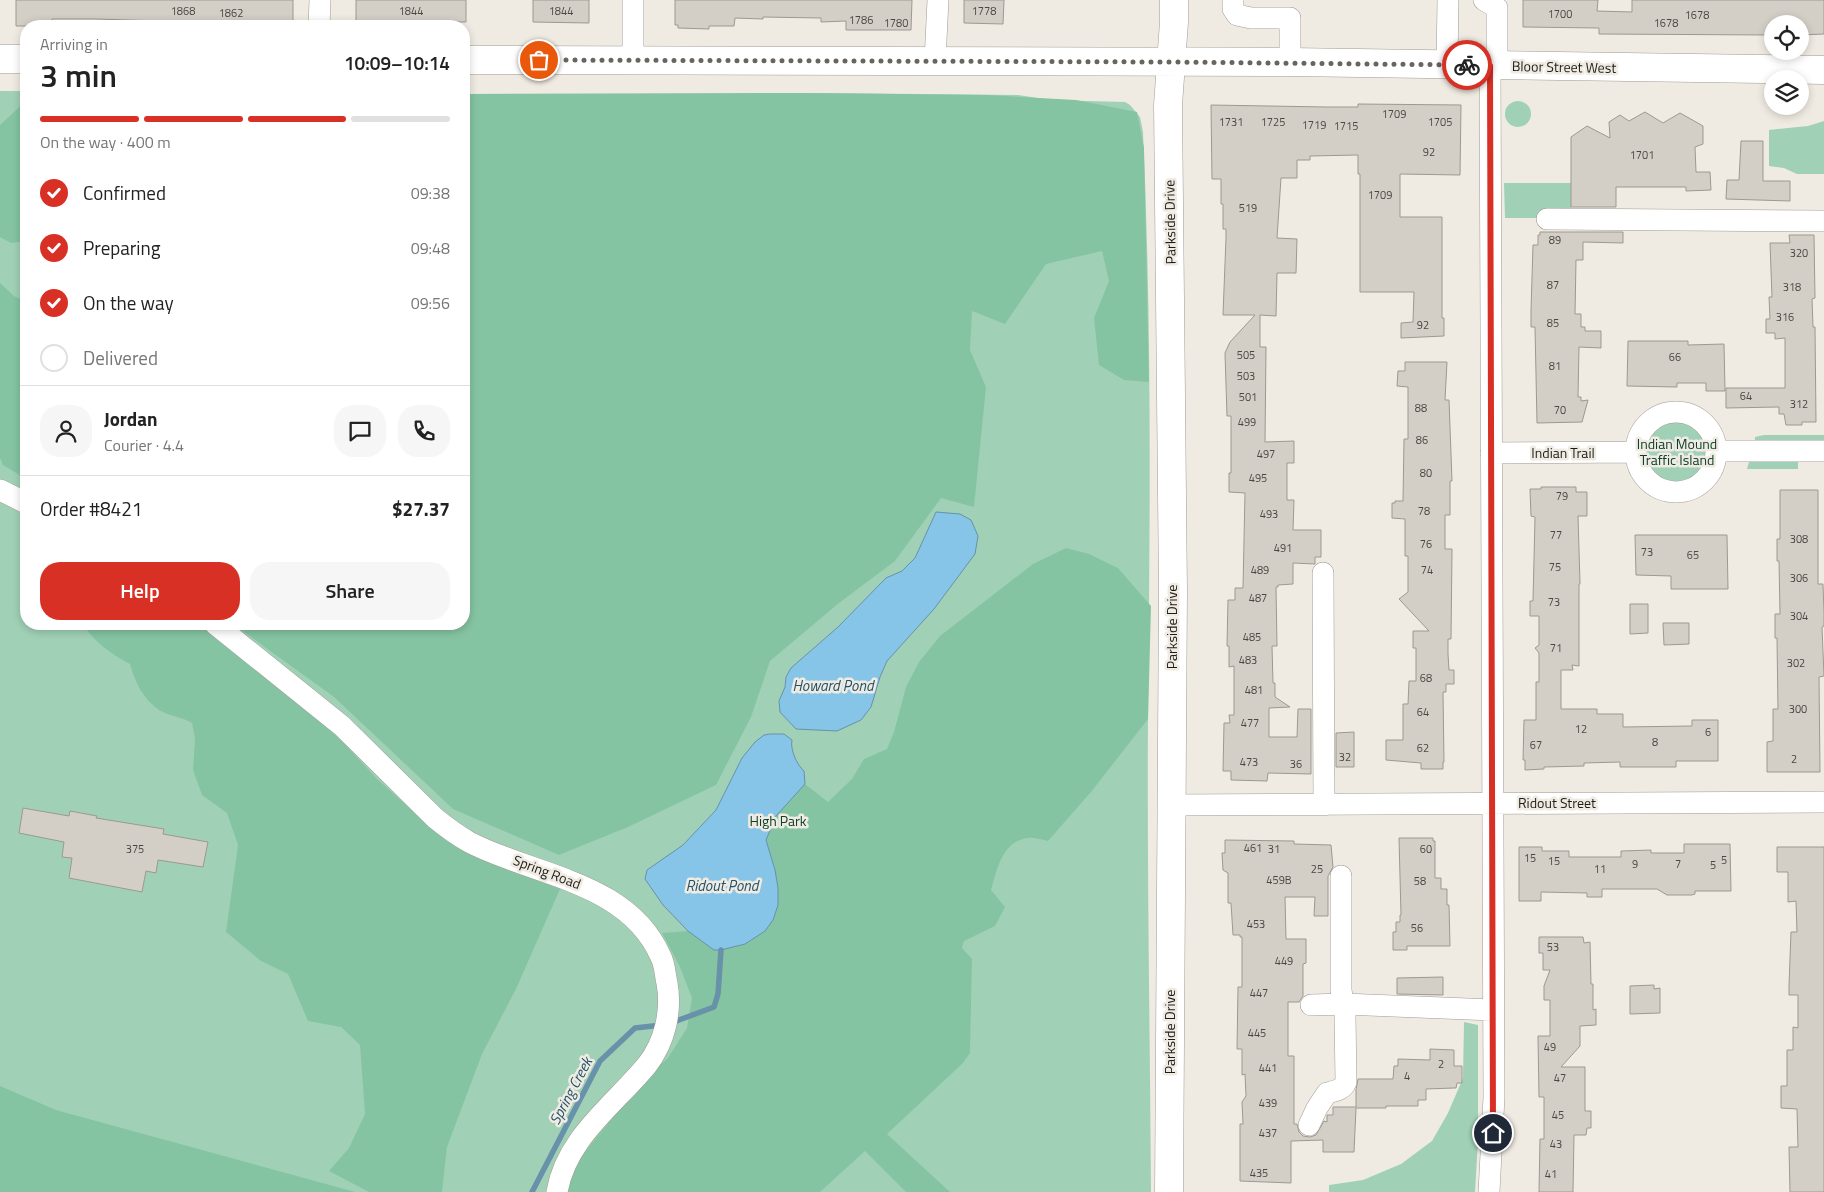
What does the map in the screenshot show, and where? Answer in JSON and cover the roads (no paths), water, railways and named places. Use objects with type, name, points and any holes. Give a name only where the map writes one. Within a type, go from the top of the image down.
[{"type":"main road","name":"Parkside Drive","points":[[1169,1192],[1170,805],[1173,592],[1168,105],[1174,0]]},
{"type":"main road","points":[[0,59],[20,59]]},
{"type":"main road","name":"Bloor Street West","points":[[470,60],[1290,62],[1824,70]]},
{"type":"street","points":[[319,20],[320,0]]},
{"type":"street","points":[[633,0],[633,61]]},
{"type":"street","points":[[936,61],[938,0]]},
{"type":"street","points":[[1233,0],[1233,9],[1237,15],[1251,18],[1290,9],[1290,62]]},
{"type":"street","points":[[1446,64],[1448,0]]},
{"type":"street","points":[[1484,0],[1497,8],[1493,66],[1491,453],[1494,1097],[1489,1192]]},
{"type":"street","points":[[1547,219],[1824,221]]},
{"type":"street","points":[[1675,412],[1688,414],[1699,419],[1708,428],[1714,439],[1716,451],[1715,464],[1701,484],[1690,490],[1677,492],[1665,491],[1653,486],[1644,477],[1638,466],[1636,452],[1640,435],[1652,421],[1663,414],[1675,412]]},
{"type":"street","points":[[1716,451],[1824,451]]},
{"type":"street","name":"Indian Trail","points":[[1491,453],[1636,452]]},
{"type":"street","points":[[0,490],[20,500]]},
{"type":"street","points":[[1323,573],[1324,805]]},
{"type":"street","name":"Spring Road","points":[[222,630],[342,726],[435,818],[450,830],[471,843],[586,887],[608,898],[630,914],[644,930],[662,959],[669,1007],[660,1043],[648,1064],[586,1131],[565,1163],[559,1177],[557,1192]]},
{"type":"street","name":"Ridout Street","points":[[1170,805],[1824,802]]},
{"type":"street","points":[[1309,1125],[1327,1093],[1338,1091],[1346,1082],[1345,1015],[1341,990],[1341,876]]},
{"type":"street","points":[[1311,1005],[1344,1004],[1493,1010]]},
{"type":"water","name":"Howard Pond","points":[[936,512],[960,514],[971,520],[978,536],[975,554],[934,609],[887,661],[871,707],[861,720],[837,731],[796,729],[780,712],[779,701],[785,687],[786,677],[791,668],[838,627],[886,578],[902,571],[915,558]]},
{"type":"water","name":"Ridout Pond","points":[[784,734],[792,740],[795,757],[804,771],[805,784],[776,816],[766,840],[775,870],[778,905],[773,920],[765,931],[745,944],[714,950],[688,931],[663,905],[645,879],[647,870],[683,845],[716,810],[742,758],[755,742],[764,735]]},
{"type":"waterway","name":"Spring Creek","points":[[671,1023],[714,1007],[718,994],[721,950]]},
{"type":"waterway","name":"Spring Creek","points":[[532,1192],[600,1061],[635,1028],[662,1025]]},
{"type":"park label","name":"Indian Mound Traffic Island","points":[[1677,452]]},
{"type":"park label","name":"High Park","points":[[778,821]]}]
